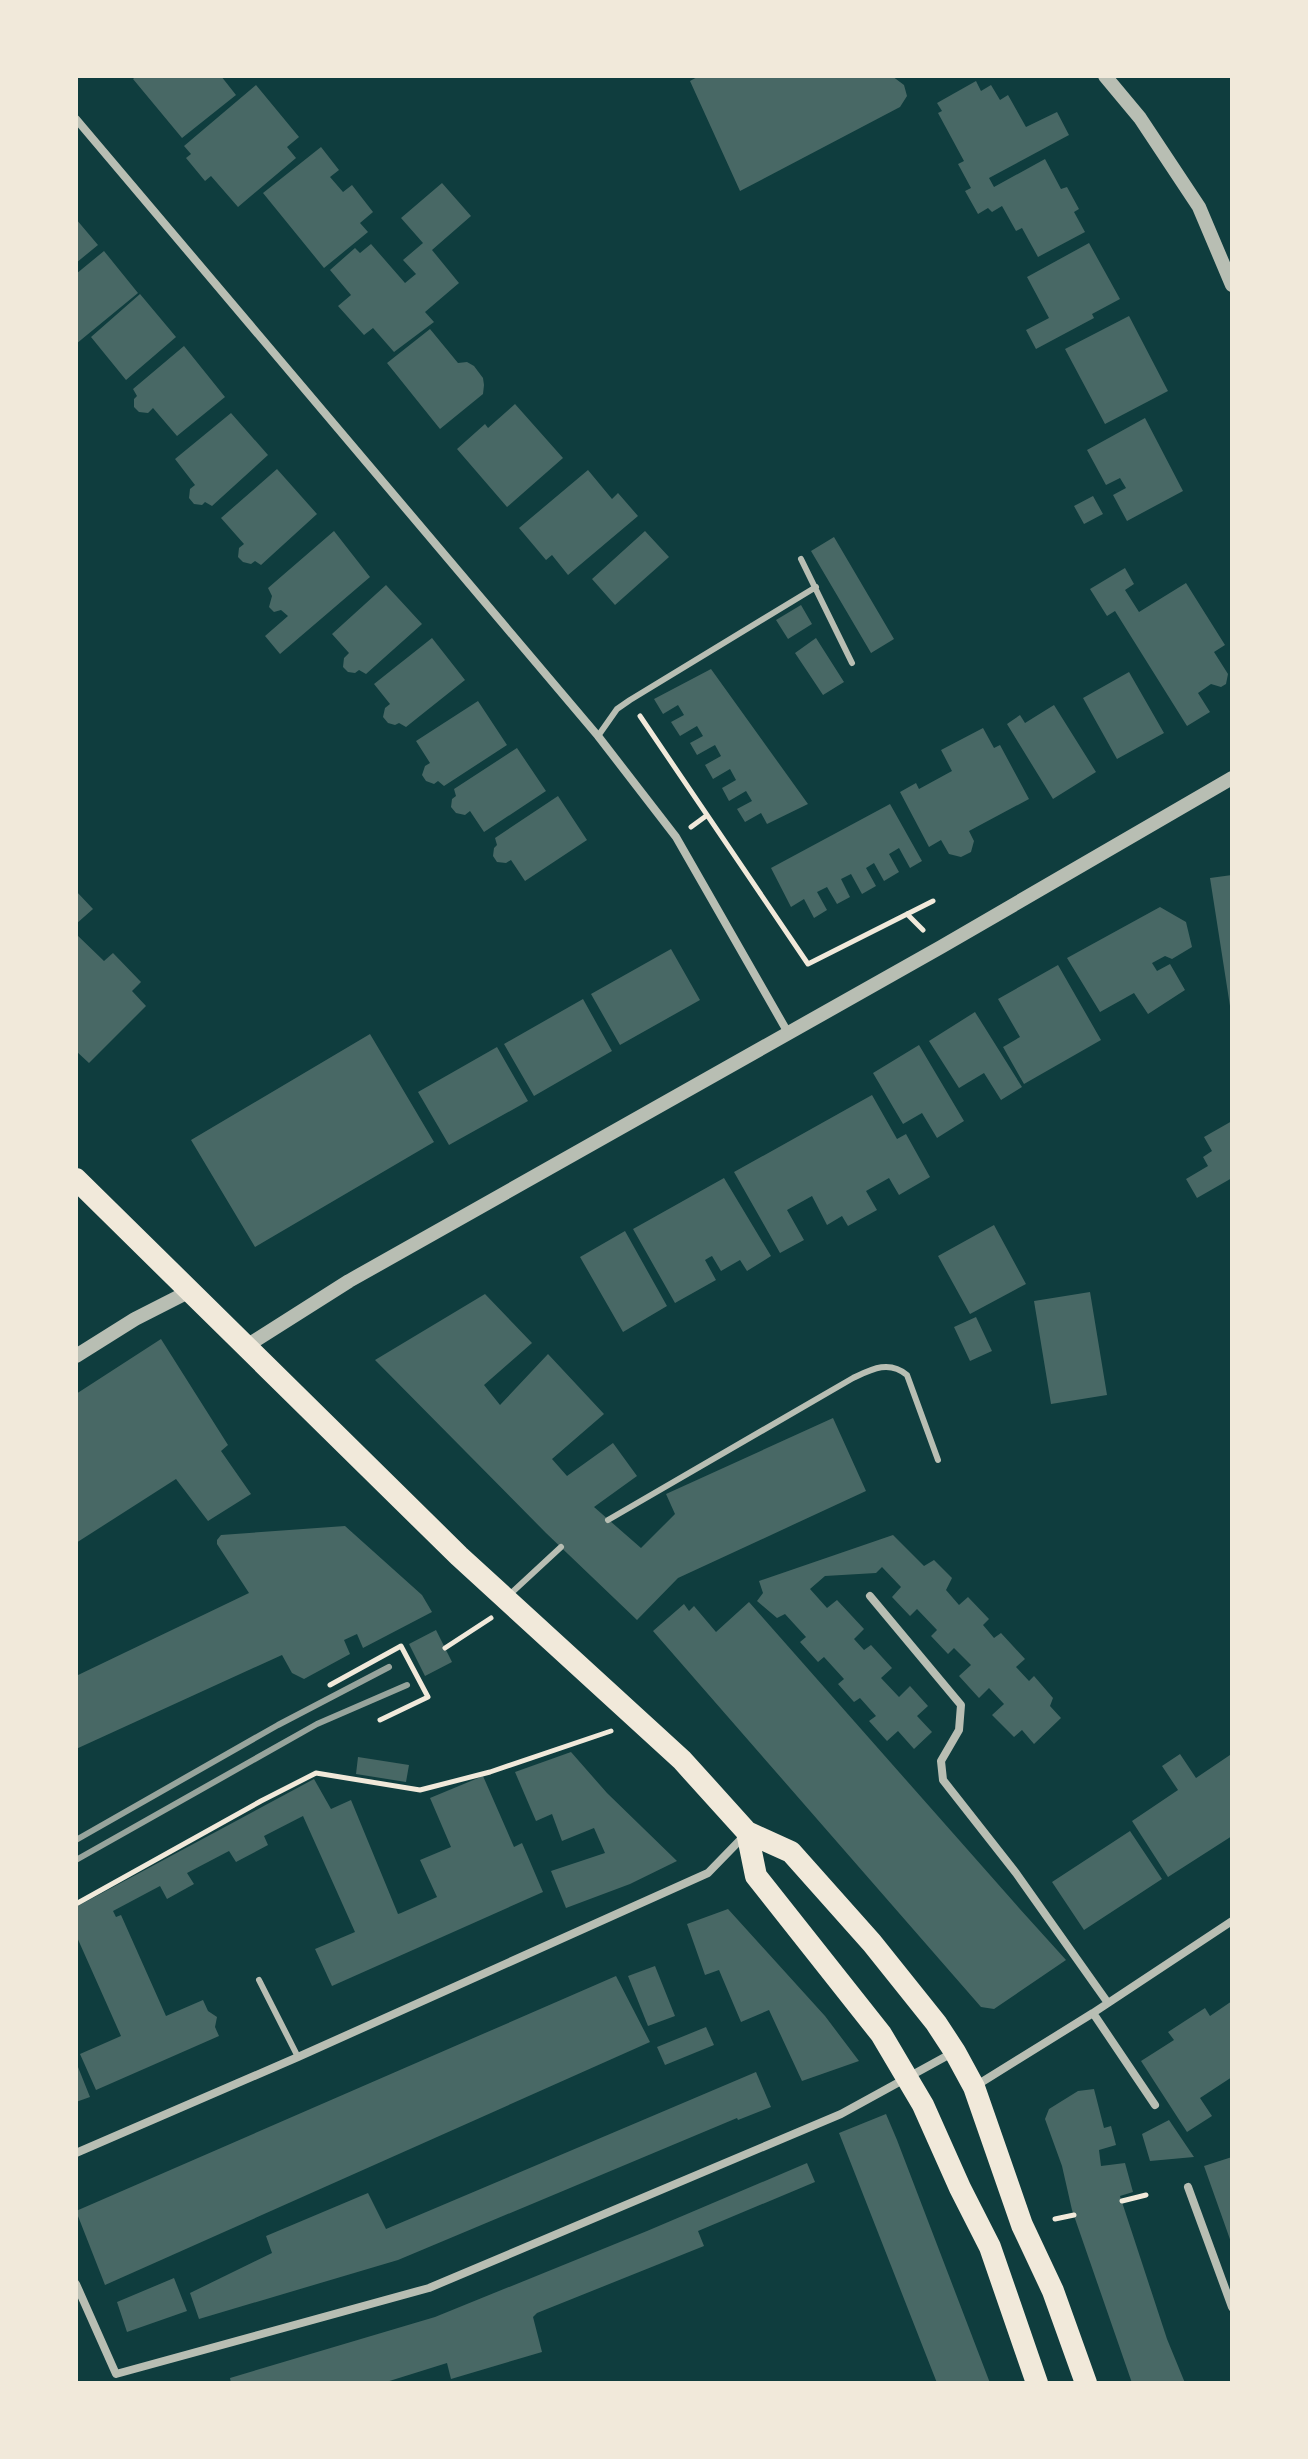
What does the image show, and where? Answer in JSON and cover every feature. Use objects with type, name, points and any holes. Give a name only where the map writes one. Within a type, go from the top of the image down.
[{"type":"highway","points":[[76,1179],[508,1601],[682,1760],[747,1832],[791,1852],[880,1952],[955,2052],[974,2087],[1022,2225],[1053,2291],[1086,2383]]},
{"type":"highway","points":[[747,1832],[756,1876],[881,2034],[908,2077],[990,2247],[1037,2383]]},
{"type":"street","points":[[1105,76],[1140,118],[1199,207],[1232,285]]},
{"type":"street","points":[[76,119],[598,736],[676,837],[787,1031]]},
{"type":"street","points":[[248,1345],[349,1281],[787,1031],[941,947],[1232,778]]},
{"type":"street","points":[[76,1356],[135,1319],[190,1291]]},
{"type":"street","points":[[870,1596],[961,1705],[959,1730],[941,1761],[943,1780],[1016,1873],[1108,2003]]},
{"type":"street","points":[[76,2153],[708,1873],[747,1832]]},
{"type":"street","points":[[974,2087],[1232,1921]]},
{"type":"street","points":[[1093,2013],[1155,2105]]},
{"type":"street","points":[[76,2284],[116,2374],[429,2288],[841,2114],[955,2052]]},
{"type":"street","points":[[1188,2187],[1232,2307]]},
{"type":"lane","points":[[801,559],[852,663]]},
{"type":"lane","points":[[598,736],[617,709],[630,700],[816,587]]},
{"type":"lane","points":[[608,1520],[853,1378],[878,1367],[900,1369],[907,1375],[938,1460]]},
{"type":"lane","points":[[508,1601],[561,1547]]},
{"type":"lane","points":[[259,1980],[298,2057]]},
{"type":"path","points":[[630,700],[654,741],[808,964],[933,901]]},
{"type":"path","points":[[445,1648],[508,1601]]},
{"type":"path","points":[[330,1685],[401,1646],[428,1697],[380,1720]]},
{"type":"path","points":[[412,1667],[418,1663]]},
{"type":"path","points":[[76,1904],[316,1773],[420,1790],[490,1772],[639,1721]]},
{"type":"path","points":[[1122,2201],[1146,2195]]},
{"type":"path","points":[[1055,2219],[1074,2215]]},
{"type":"building","points":[[136,76],[221,76],[236,95],[182,138],[133,79]]},
{"type":"building","points":[[699,76],[892,76],[904,85],[907,96],[900,107],[740,191],[690,81]]},
{"type":"building","points":[[976,81],[981,91],[991,85],[1000,100],[1008,95],[1026,127],[1057,112],[1069,135],[989,178],[994,187],[1045,159],[1061,189],[1067,187],[1079,209],[1074,212],[1085,232],[1038,257],[1022,228],[1016,231],[1002,206],[992,212],[988,208],[978,214],[965,191],[971,188],[958,164],[964,161],[938,113],[942,111],[937,103]]},
{"type":"building","points":[[256,85],[299,137],[287,147],[296,158],[238,207],[211,176],[205,181],[186,158],[191,154],[184,146]]},
{"type":"building","points":[[321,147],[339,170],[330,177],[343,192],[352,185],[373,212],[360,223],[368,232],[324,268],[263,193]]},
{"type":"building","points":[[442,183],[471,216],[432,250],[459,283],[425,312],[434,322],[394,352],[373,328],[364,335],[338,306],[351,295],[330,270],[355,248],[360,253],[371,244],[405,283],[416,274],[403,260],[423,243],[401,218]]},
{"type":"building","points":[[76,219],[98,245],[76,263]]},
{"type":"building","points":[[1089,243],[1120,299],[1092,314],[1094,318],[1036,349],[1026,330],[1049,318],[1027,277]]},
{"type":"building","points":[[104,251],[138,293],[76,344],[76,274]]},
{"type":"building","points":[[140,294],[176,337],[126,380],[91,337]]},
{"type":"building","points":[[1129,316],[1168,391],[1105,424],[1065,349]]},
{"type":"building","points":[[430,329],[458,363],[467,362],[474,366],[484,385],[483,394],[440,429],[387,363]]},
{"type":"building","points":[[184,346],[225,397],[177,436],[153,408],[148,413],[139,412],[134,407],[137,396],[133,389]]},
{"type":"building","points":[[515,404],[563,458],[507,507],[457,449],[485,424],[488,428]]},
{"type":"building","points":[[231,413],[268,455],[212,506],[205,502],[202,505],[194,504],[189,498],[190,489],[195,485],[175,459]]},
{"type":"building","points":[[1145,418],[1183,491],[1127,521],[1113,495],[1126,488],[1120,478],[1106,485],[1087,450]]},
{"type":"building","points":[[277,469],[317,514],[261,565],[255,561],[251,564],[243,562],[238,557],[239,548],[244,544],[221,518]]},
{"type":"building","points":[[588,470],[612,499],[618,493],[638,516],[568,575],[552,555],[546,560],[519,528]]},
{"type":"building","points":[[1093,496],[1103,514],[1084,524],[1074,506]]},
{"type":"building","points":[[334,531],[370,577],[280,654],[265,636],[288,616],[281,610],[274,612],[269,607],[272,596],[268,588]]},
{"type":"building","points":[[645,531],[669,557],[615,605],[592,579]]},
{"type":"building","points":[[834,537],[894,639],[871,653],[811,551]]},
{"type":"building","points":[[1125,568],[1134,584],[1125,590],[1139,612],[1186,583],[1225,645],[1214,652],[1228,674],[1226,684],[1221,687],[1211,684],[1198,693],[1210,712],[1187,726],[1115,611],[1107,616],[1090,589]]},
{"type":"building","points":[[386,585],[422,624],[366,674],[359,670],[348,672],[343,667],[344,658],[349,653],[332,634]]},
{"type":"building","points":[[801,605],[812,624],[788,639],[776,620]]},
{"type":"building","points":[[432,638],[465,680],[406,727],[388,723],[383,717],[385,708],[390,704],[374,684]]},
{"type":"building","points":[[816,638],[844,682],[823,695],[795,653]]},
{"type":"building","points":[[711,669],[808,804],[767,824],[761,813],[745,822],[737,809],[752,801],[746,791],[729,801],[722,788],[736,780],[730,769],[713,779],[705,765],[721,756],[715,745],[697,755],[690,743],[703,736],[697,726],[680,736],[671,722],[684,715],[678,705],[663,714],[654,699]]},
{"type":"building","points":[[1129,672],[1164,733],[1117,759],[1083,698]]},
{"type":"building","points":[[478,701],[507,745],[444,786],[438,781],[434,784],[426,781],[422,775],[425,766],[430,763],[416,741]]},
{"type":"building","points":[[1054,705],[1096,772],[1053,799],[1007,724],[1020,715],[1025,723]]},
{"type":"building","points":[[983,728],[994,748],[1000,745],[1029,799],[969,831],[974,841],[971,852],[961,857],[949,854],[941,840],[929,847],[900,792],[916,783],[919,789],[952,771],[941,750]]},
{"type":"building","points":[[517,748],[546,791],[484,832],[470,811],[465,815],[456,813],[451,807],[452,799],[456,796],[454,789]]},
{"type":"building","points":[[558,796],[587,840],[525,881],[511,860],[497,862],[493,856],[497,845],[495,838]]},
{"type":"building","points":[[890,804],[922,861],[910,868],[899,848],[889,854],[899,872],[884,881],[874,863],[866,868],[876,886],[862,894],[851,874],[841,879],[850,897],[837,904],[827,887],[817,892],[827,910],[814,918],[804,899],[791,907],[771,868]]},
{"type":"building","points":[[1232,875],[1232,1006],[1230,1006],[1210,878]]},
{"type":"building","points":[[76,891],[93,909],[76,924]]},
{"type":"building","points":[[1160,907],[1186,922],[1192,947],[1172,959],[1165,956],[1152,963],[1157,971],[1170,964],[1185,990],[1148,1014],[1134,993],[1100,1012],[1067,958]]},
{"type":"building","points":[[76,934],[104,961],[113,953],[141,982],[132,991],[146,1006],[89,1063],[76,1051]]},
{"type":"building","points":[[671,949],[700,1000],[620,1045],[591,994]]},
{"type":"building","points":[[1058,965],[1101,1040],[1024,1084],[1003,1047],[1020,1037],[998,999]]},
{"type":"building","points":[[583,999],[612,1051],[534,1096],[504,1044]]},
{"type":"building","points":[[975,1012],[1022,1087],[1001,1100],[984,1073],[959,1088],[929,1041]]},
{"type":"building","points":[[370,1034],[434,1142],[255,1247],[191,1140]]},
{"type":"building","points":[[919,1045],[964,1121],[937,1138],[922,1113],[903,1124],[873,1073]]},
{"type":"building","points":[[497,1047],[528,1101],[449,1145],[418,1092]]},
{"type":"building","points":[[872,1095],[897,1139],[906,1134],[930,1177],[899,1195],[889,1178],[866,1191],[877,1210],[848,1226],[842,1216],[827,1225],[812,1196],[787,1210],[804,1240],[780,1253],[734,1172]]},
{"type":"building","points":[[1232,1121],[1232,1178],[1197,1198],[1186,1179],[1208,1166],[1203,1157],[1212,1151],[1204,1137]]},
{"type":"building","points":[[724,1178],[771,1256],[747,1271],[740,1260],[721,1271],[712,1256],[705,1260],[716,1280],[675,1303],[633,1229]]},
{"type":"building","points":[[994,1225],[1026,1284],[970,1314],[938,1256]]},
{"type":"building","points":[[625,1231],[667,1306],[623,1332],[580,1257]]},
{"type":"building","points":[[1090,1292],[1107,1395],[1051,1404],[1034,1301]]},
{"type":"building","points":[[485,1294],[532,1343],[484,1385],[500,1405],[548,1354],[604,1414],[552,1459],[567,1476],[613,1443],[637,1476],[594,1507],[641,1548],[675,1514],[666,1494],[833,1418],[866,1491],[678,1578],[637,1620],[375,1360]]},
{"type":"building","points":[[976,1317],[992,1351],[970,1361],[954,1327]]},
{"type":"building","points":[[161,1339],[228,1445],[221,1451],[251,1494],[208,1521],[176,1479],[76,1543],[76,1394]]},
{"type":"building","points":[[345,1526],[422,1595],[432,1612],[363,1648],[357,1634],[344,1640],[350,1654],[304,1679],[292,1673],[282,1655],[76,1749],[76,1676],[249,1593],[217,1544],[221,1535]]},
{"type":"building","points":[[893,1535],[924,1566],[934,1560],[952,1578],[946,1590],[959,1605],[968,1597],[989,1619],[983,1625],[994,1638],[1001,1633],[1025,1659],[1016,1667],[1029,1681],[1034,1676],[1053,1698],[1050,1706],[1061,1718],[1034,1744],[1022,1730],[1014,1737],[992,1715],[1004,1704],[989,1688],[979,1698],[959,1676],[971,1665],[954,1648],[948,1654],[931,1636],[937,1630],[917,1609],[910,1616],[892,1597],[901,1587],[882,1567],[876,1573],[825,1576],[810,1589],[827,1608],[837,1600],[864,1629],[854,1639],[864,1650],[871,1645],[892,1668],[881,1678],[899,1697],[910,1686],[928,1706],[917,1716],[932,1732],[914,1749],[898,1731],[887,1741],[869,1721],[876,1716],[860,1698],[854,1702],[838,1684],[844,1679],[824,1657],[818,1662],[800,1642],[806,1637],[785,1614],[777,1618],[757,1601],[763,1593],[759,1581]]},
{"type":"building","points":[[749,1602],[1066,1960],[994,2009],[981,2007],[653,1631],[684,1604],[689,1611],[694,1606],[716,1632]]},
{"type":"building","points":[[436,1630],[452,1662],[425,1676],[409,1644]]},
{"type":"building","points":[[571,1752],[607,1793],[677,1861],[630,1884],[566,1908],[551,1871],[605,1853],[594,1828],[562,1841],[552,1814],[536,1821],[515,1772]]},
{"type":"building","points":[[1180,1754],[1196,1778],[1230,1755],[1232,1758],[1232,1836],[1168,1877],[1132,1821],[1178,1790],[1162,1766]]},
{"type":"building","points":[[358,1757],[409,1765],[406,1782],[356,1774]]},
{"type":"building","points":[[483,1776],[514,1847],[522,1843],[543,1892],[332,1986],[315,1949],[355,1932],[303,1816],[264,1836],[268,1845],[236,1862],[229,1851],[187,1873],[194,1884],[167,1899],[160,1886],[113,1911],[116,1917],[121,1915],[166,2016],[203,2000],[208,2011],[217,2017],[215,2027],[219,2036],[96,2090],[80,2054],[121,2036],[76,1935],[76,1907],[314,1779],[331,1809],[351,1800],[398,1914],[437,1897],[420,1860],[451,1847],[430,1798]]},
{"type":"building","points":[[1130,1831],[1162,1879],[1084,1930],[1052,1882]]},
{"type":"building","points":[[728,1909],[825,2016],[859,2061],[802,2081],[769,2010],[741,2022],[719,1970],[705,1975],[687,1924]]},
{"type":"building","points":[[655,1966],[675,2016],[648,2026],[628,1976]]},
{"type":"building","points":[[616,1976],[650,2042],[105,2285],[76,2211]]},
{"type":"building","points":[[1232,2001],[1232,2077],[1200,2098],[1212,2116],[1187,2132],[1141,2061],[1174,2040],[1168,2032],[1205,2008],[1210,2016]]},
{"type":"building","points":[[706,2027],[714,2045],[665,2065],[657,2047]]},
{"type":"building","points":[[76,2062],[90,2097],[76,2102]]},
{"type":"building","points":[[756,2072],[771,2107],[737,2118],[398,2260],[199,2319],[190,2293],[272,2253],[266,2236],[368,2193],[386,2229]]},
{"type":"building","points":[[1094,2089],[1104,2128],[1111,2126],[1116,2145],[1099,2150],[1101,2166],[1125,2163],[1133,2192],[1120,2196],[1167,2339],[1185,2383],[1132,2383],[1072,2210],[1062,2166],[1045,2119],[1049,2109],[1078,2091]]},
{"type":"building","points":[[886,2114],[990,2383],[937,2383],[839,2133]]},
{"type":"building","points":[[1169,2120],[1194,2157],[1150,2161],[1142,2134]]},
{"type":"building","points":[[1232,2157],[1232,2245],[1204,2166]]},
{"type":"building","points":[[807,2163],[815,2182],[698,2231],[704,2246],[537,2313],[533,2317],[542,2352],[451,2379],[447,2363],[383,2383],[231,2383],[230,2378],[435,2317]]},
{"type":"building","points":[[174,2278],[187,2311],[127,2332],[117,2302]]},
{"type":"railway","points":[[76,1840],[278,1725],[389,1667]]},
{"type":"railway","points":[[76,1860],[317,1724],[407,1685]]}]
